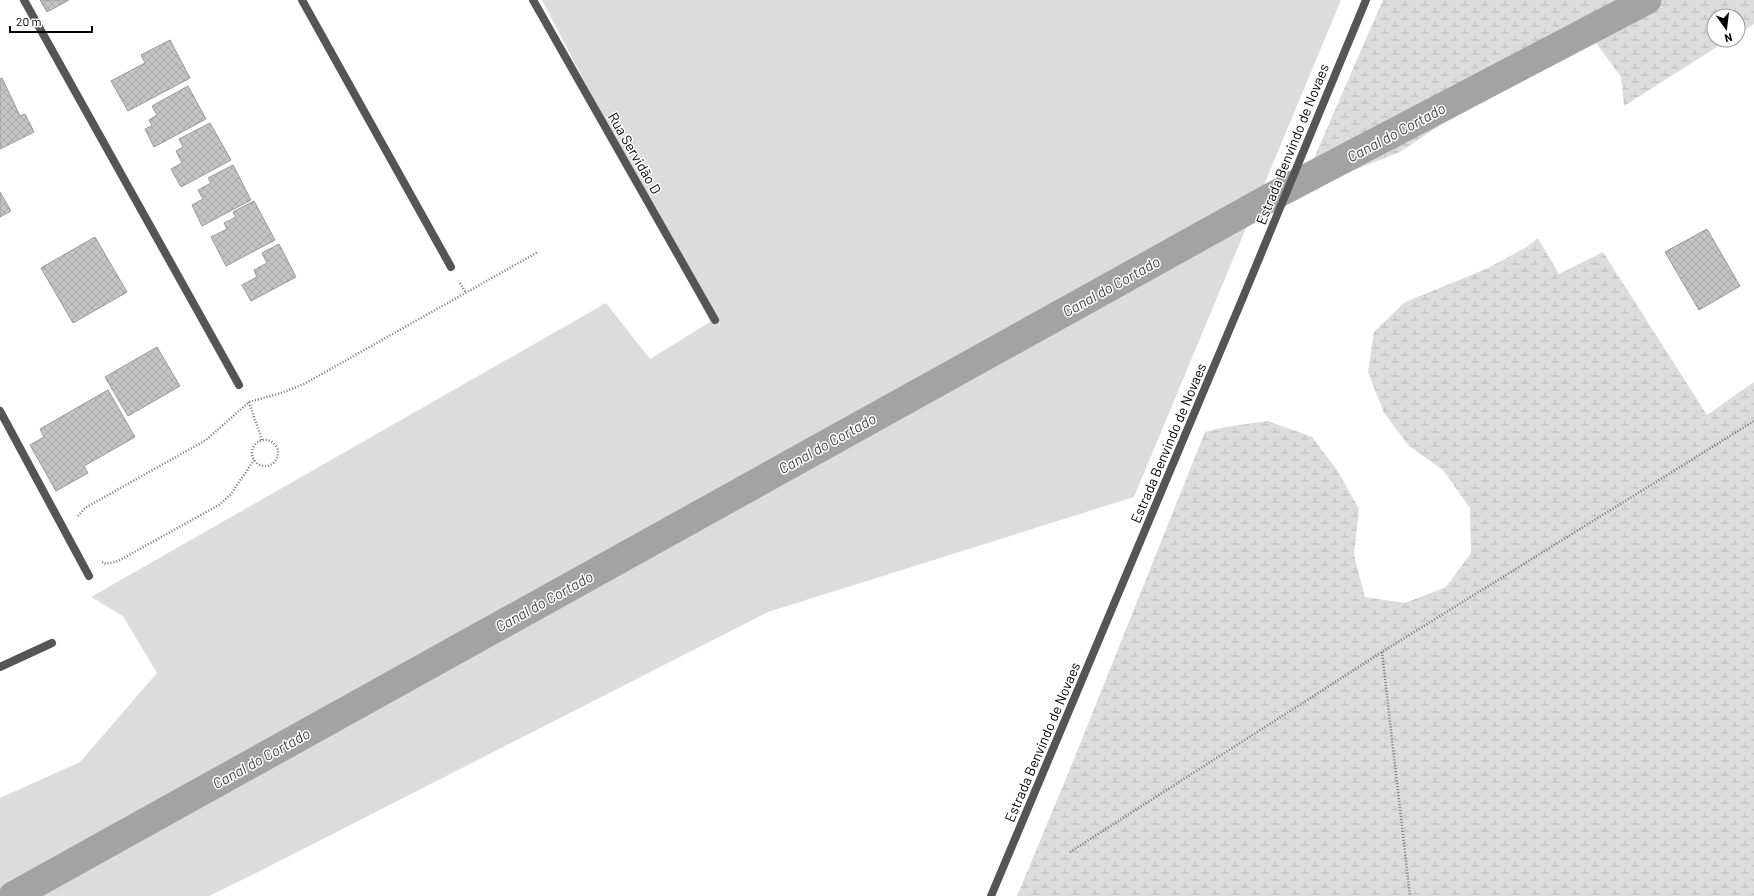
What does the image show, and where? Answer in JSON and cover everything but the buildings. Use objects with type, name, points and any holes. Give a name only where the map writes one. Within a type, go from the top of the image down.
[{"type":"street","points":[[24,0],[239,385]]},
{"type":"street","points":[[302,0],[451,267]]},
{"type":"street","name":"Rua Servidão D","points":[[533,0],[715,320]]},
{"type":"street","name":"Estrada Benvindo de Novaes","points":[[991,896],[1244,295],[1366,0]]},
{"type":"street","points":[[0,411],[89,576]]},
{"type":"street","points":[[0,667],[52,643]]},
{"type":"path","points":[[78,522],[78,516],[85,508],[206,440],[249,402],[281,393],[304,384],[538,252]]},
{"type":"path","points":[[239,385],[249,402],[262,440]]},
{"type":"path","points":[[1070,852],[1382,652],[1754,421]]},
{"type":"path","points":[[262,440],[270,440],[277,446],[279,453],[276,461],[269,466],[261,465],[254,460],[252,452],[255,444],[262,440]]},
{"type":"path","points":[[96,559],[106,564],[118,561],[219,505],[231,494],[254,460]]},
{"type":"path","points":[[1382,652],[1410,896]]},
{"type":"green space","points":[[542,0],[1341,0],[1134,497],[768,612],[209,896],[0,896],[0,798],[80,762],[157,673],[123,616],[91,597],[606,303],[650,359],[710,322]]},
{"type":"green space","points":[[1383,0],[1754,0],[1754,24],[1746,29],[1746,8],[1706,8],[1706,48],[1715,48],[1624,106],[1621,77],[1594,40],[1553,56],[1521,81],[1442,124],[1400,152],[1319,184],[1303,188],[1317,151]]},
{"type":"green space","points":[[1538,238],[1559,274],[1603,252],[1707,415],[1754,382],[1754,896],[1017,896],[1070,769],[1205,432],[1225,427],[1268,421],[1312,437],[1337,470],[1359,509],[1354,555],[1365,597],[1405,603],[1446,587],[1471,553],[1470,508],[1443,470],[1409,446],[1384,413],[1368,372],[1374,332],[1405,302],[1486,269],[1525,248]]},
{"type":"waterway","name":"Canal do Cortado","points":[[13,896],[1275,195],[1647,0]]}]
